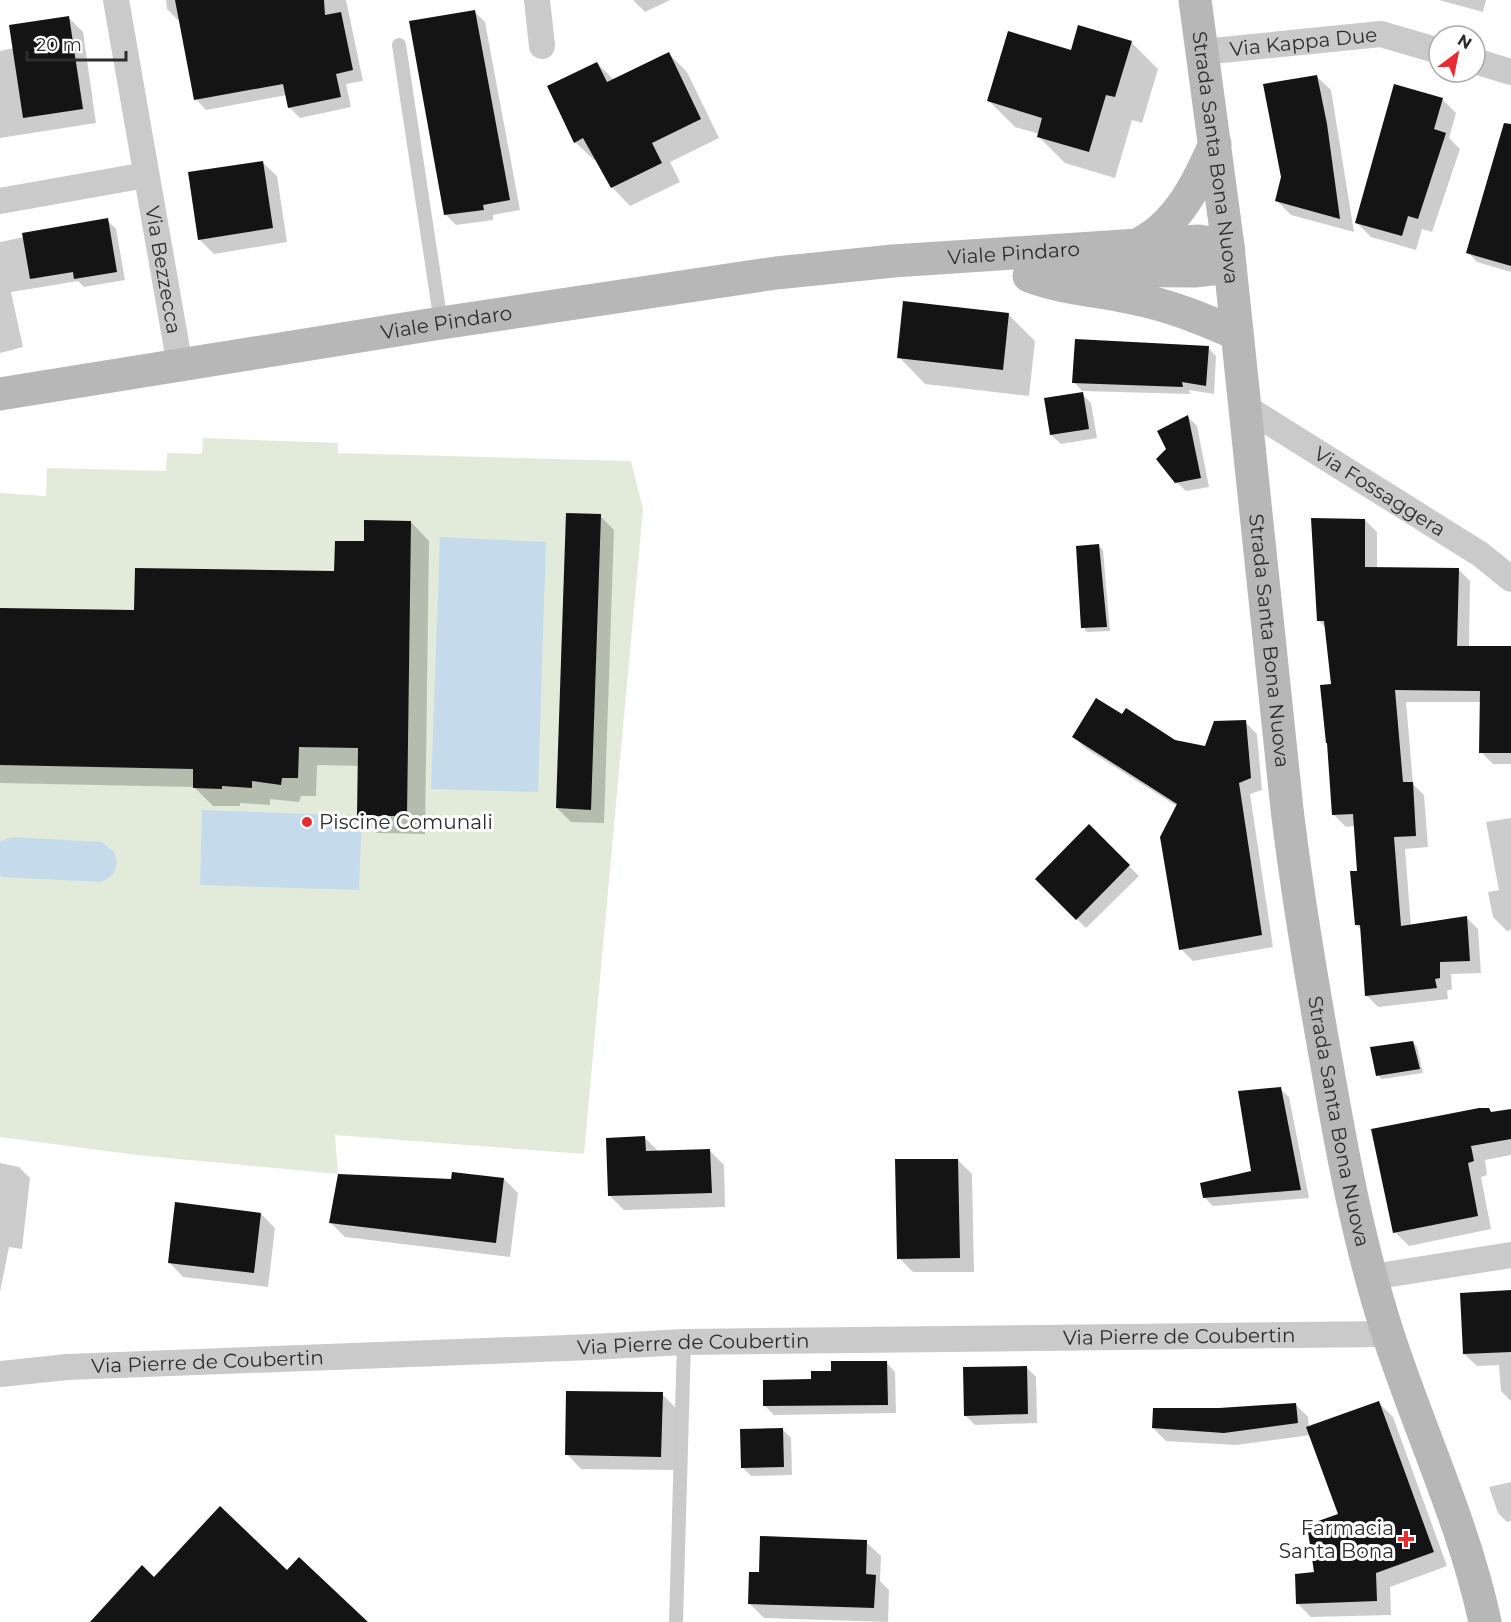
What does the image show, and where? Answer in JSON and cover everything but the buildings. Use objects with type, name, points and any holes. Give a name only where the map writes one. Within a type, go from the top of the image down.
[{"type":"street","name":"Via Bezzecca","points":[[116,0],[180,366]]},
{"type":"street","points":[[537,0],[542,46]]},
{"type":"street","name":"Strada Santa Bona Nuova","points":[[1195,0],[1229,256],[1298,902],[1343,1159],[1388,1334],[1469,1559],[1485,1622]]},
{"type":"street","name":"Via Kappa Due","points":[[1202,52],[1381,34],[1427,47]]},
{"type":"street","points":[[1487,65],[1511,72]]},
{"type":"street","points":[[1136,246],[1159,231],[1185,202],[1215,144]]},
{"type":"street","points":[[0,201],[147,175]]},
{"type":"street","name":"Viale Pindaro","points":[[0,393],[776,273],[893,261],[1199,241],[1229,256]]},
{"type":"street","name":"Viale Pindaro","points":[[1029,276],[1065,270],[1194,271],[1229,256]]},
{"type":"street","name":"Viale Pindaro","points":[[893,261],[1029,276],[1049,284],[1133,298],[1194,315],[1237,334]]},
{"type":"street","name":"Via Fossaggera","points":[[1245,407],[1480,554],[1511,579]]},
{"type":"street","points":[[1372,1277],[1511,1255]]},
{"type":"street","name":"Via Pierre de Coubertin","points":[[0,1374],[67,1366],[684,1342],[1388,1334]]},
{"type":"lane","points":[[399,45],[441,323]]},
{"type":"lane","points":[[676,1622],[684,1342]]},
{"type":"green space","name":"Piscine Comunali","points":[[203,438],[338,443],[338,453],[631,461],[643,509],[584,1154],[335,1135],[338,1174],[137,1155],[0,1137],[0,493],[46,496],[47,468],[166,471],[167,453],[202,454]]},
{"type":"water","points":[[440,537],[546,542],[538,792],[431,789]]},
{"type":"water","points":[[202,810],[362,816],[359,890],[200,885]]},
{"type":"water","points":[[12,837],[102,842],[114,852],[115,870],[110,877],[101,882],[2,877],[0,875],[0,841]]},
{"type":"place","name":"Piscine Comunali","points":[[307,822]]},
{"type":"place","name":"Farmacia Santa Bona","points":[[1406,1539]]}]
